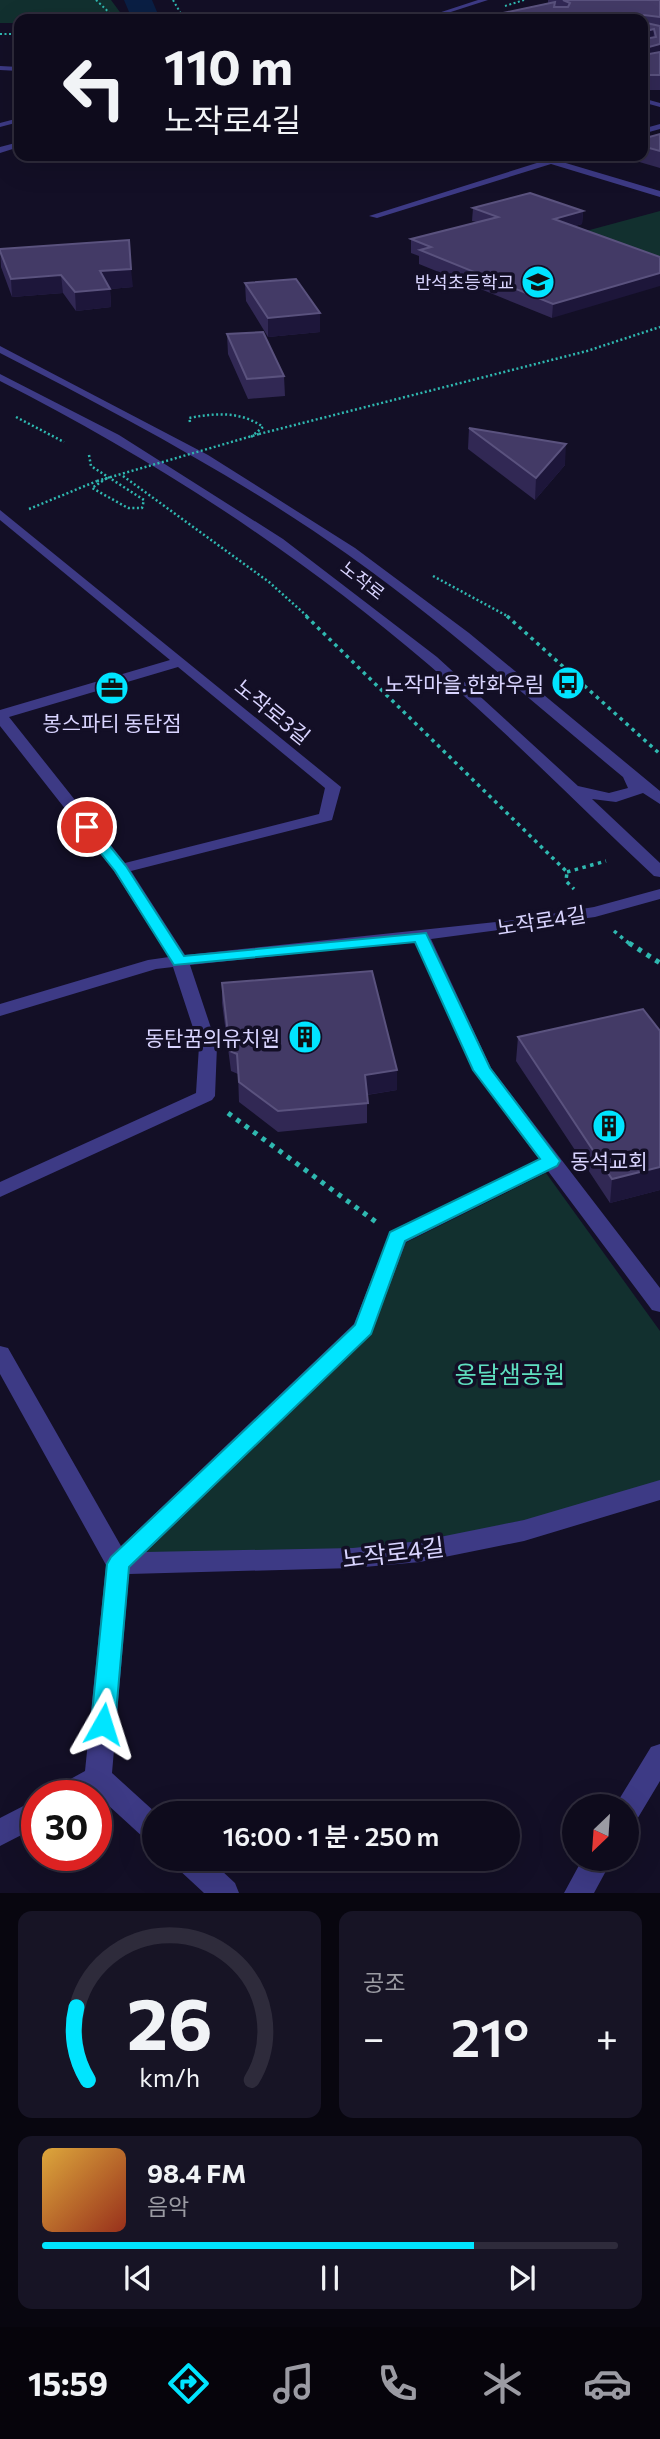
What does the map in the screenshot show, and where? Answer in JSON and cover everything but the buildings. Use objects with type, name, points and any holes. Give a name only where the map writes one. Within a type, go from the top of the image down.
[{"type":"street","points":[[439,14],[485,0]]},
{"type":"street","points":[[374,216],[550,161],[660,194]]},
{"type":"street","name":"노작로","points":[[0,349],[173,440],[344,546],[475,644],[660,799]]},
{"type":"street","name":"노작로","points":[[0,377],[90,424],[230,507],[301,556],[434,661],[660,872]]},
{"type":"street","name":"노작로3길","points":[[2,517],[333,787],[326,817],[121,869]]},
{"type":"street","points":[[0,1190],[205,1096],[208,1046],[180,961],[121,869],[0,715],[179,662]]},
{"type":"street","points":[[630,775],[660,784]]},
{"type":"street","points":[[572,788],[599,798],[622,799],[637,790],[630,775]]},
{"type":"street","name":"노작로4길","points":[[0,1010],[154,964],[421,936],[595,912],[660,894]]},
{"type":"street","points":[[421,936],[482,1070],[660,1304]]},
{"type":"street","points":[[118,1564],[363,1328],[397,1237],[551,1161]]},
{"type":"street","points":[[0,1354],[118,1564],[98,1778]]},
{"type":"street","name":"노작로4길","points":[[118,1564],[260,1559],[324,1561],[388,1556],[488,1539],[591,1513],[660,1490]]},
{"type":"street","points":[[637,1794],[660,1756]]},
{"type":"street","points":[[94,1780],[98,1778]]},
{"type":"street","points":[[98,1778],[142,1818]]},
{"type":"street","points":[[0,1833],[21,1821]]},
{"type":"street","points":[[201,1871],[225,1893]]},
{"type":"street","points":[[578,1893],[591,1871]]},
{"type":"path","points":[[96,0],[111,14]]},
{"type":"path","points":[[2,517],[97,481],[259,434],[587,351],[660,327]]},
{"type":"path","points":[[11,414],[66,444]]},
{"type":"path","points":[[190,424],[189,418],[205,414],[234,415],[256,420],[263,427],[251,437]]},
{"type":"path","points":[[78,450],[97,460]]},
{"type":"path","points":[[89,456],[91,466],[144,500],[142,508],[128,508],[92,488],[107,478]]},
{"type":"path","points":[[114,469],[269,582],[338,646],[567,872],[566,881]]},
{"type":"path","points":[[630,948],[649,954],[660,963]]},
{"type":"path","points":[[205,1096],[397,1237]]},
{"type":"green space","points":[[0,0],[111,0],[121,14],[14,14],[14,23],[0,23]]},
{"type":"green space","points":[[660,211],[660,257],[586,231]]},
{"type":"green space","name":"옹달샘공원","points":[[546,1173],[660,1331],[660,1482],[583,1508],[392,1548],[137,1556],[367,1333],[399,1246]]},
{"type":"waterway","points":[[138,0],[144,14]]},
{"type":"place","name":"반석초등학교","points":[[538,282]]},
{"type":"place","name":"노작마을.한화우림","points":[[568,683]]},
{"type":"place","name":"봉스파티 동탄점","points":[[112,688]]},
{"type":"place","name":"동탄꿈의유치원","points":[[305,1037]]},
{"type":"place","name":"동석교회","points":[[609,1126]]},
{"type":"route","points":[[87,827],[121,869],[180,961],[421,936],[482,1070],[551,1161],[397,1237],[363,1328],[118,1564],[103,1724]]}]
